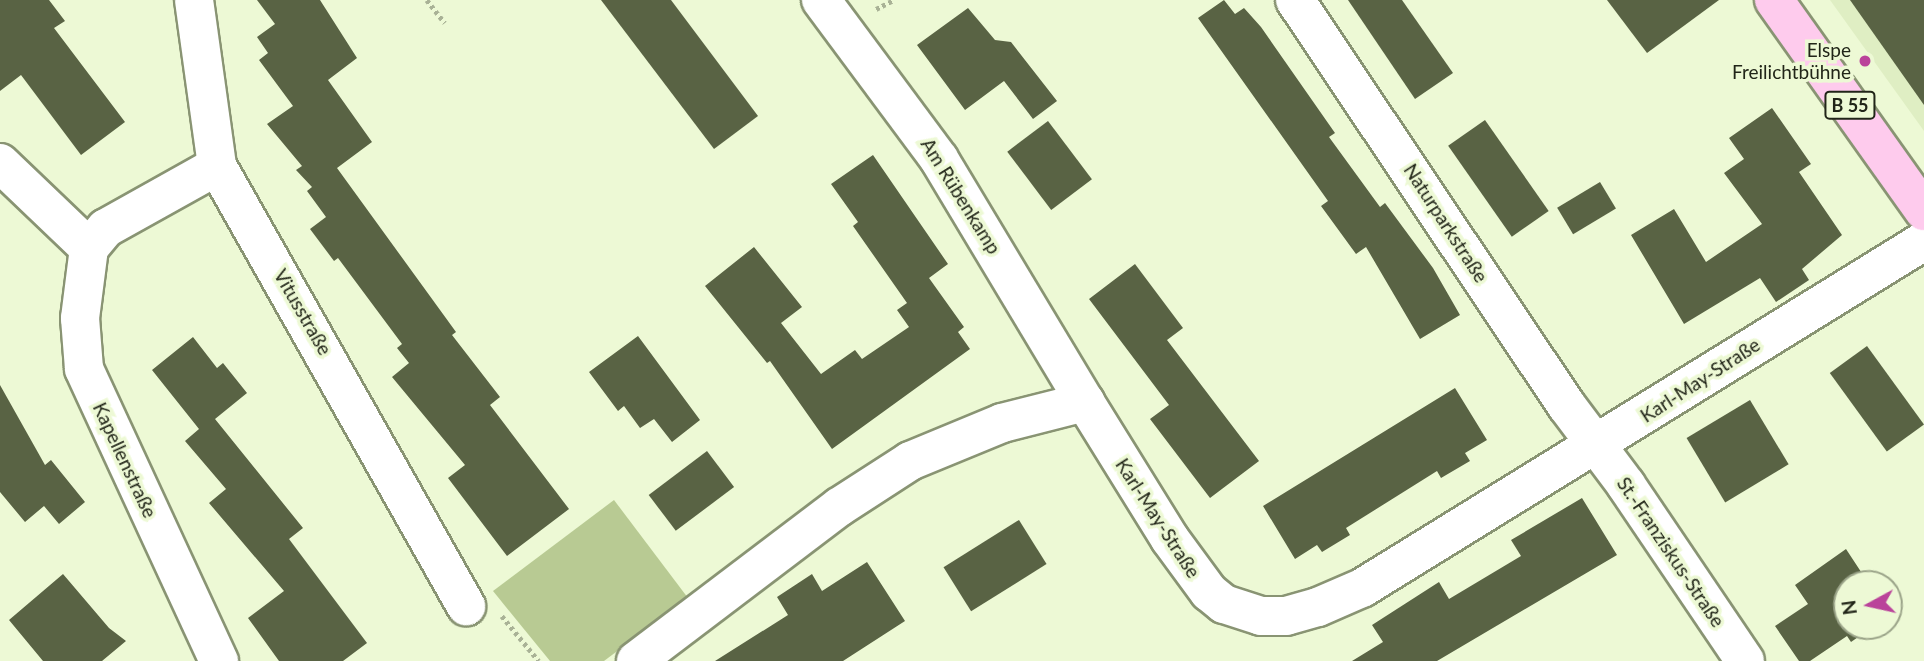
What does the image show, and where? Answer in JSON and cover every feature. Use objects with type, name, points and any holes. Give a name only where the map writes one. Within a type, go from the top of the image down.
[{"type":"main road","name":"B 55","points":[[1774,0],[1924,211]]},
{"type":"street","name":"Vitusstraße","points":[[194,0],[217,166],[466,606]]},
{"type":"street","name":"Am Rübenkamp","points":[[821,0],[939,159],[1086,402]]},
{"type":"street","name":"Naturparkstraße","points":[[1295,0],[1567,406],[1598,444]]},
{"type":"street","points":[[0,163],[89,248],[106,228],[217,166]]},
{"type":"street","name":"Karl-May-Straße","points":[[1086,402],[1196,579],[1224,604],[1261,615],[1286,616],[1362,588],[1924,241]]},
{"type":"street","name":"Kapellenstraße","points":[[89,248],[79,318],[83,369],[219,661]]},
{"type":"street","points":[[636,661],[839,508],[910,461],[1002,423],[1086,402]]},
{"type":"street","name":"St.-Franziskus-Straße","points":[[1598,444],[1745,661]]},
{"type":"path","points":[[427,0],[445,23]]},
{"type":"path","points":[[466,606],[485,596],[539,661]]},
{"type":"shaded area","points":[[1830,0],[1924,0],[1924,131]]},
{"type":"shaded area","points":[[614,500],[688,598],[604,661],[550,661],[493,591]]},
{"type":"building","points":[[0,0],[49,0],[65,21],[54,28],[125,122],[81,155],[21,75],[0,91]]},
{"type":"building","points":[[257,0],[320,0],[357,58],[328,80],[372,142],[337,168],[456,332],[452,335],[500,397],[490,405],[569,509],[507,556],[448,478],[465,465],[392,377],[409,363],[397,348],[402,344],[338,258],[334,261],[310,229],[326,217],[307,191],[312,187],[296,170],[302,166],[267,124],[293,106],[259,60],[268,53],[257,37],[275,24]]},
{"type":"building","points":[[601,0],[671,0],[758,116],[714,149]]},
{"type":"building","points":[[1224,0],[1235,14],[1244,8],[1261,27],[1335,133],[1329,137],[1380,207],[1385,203],[1433,268],[1460,315],[1420,339],[1366,247],[1356,254],[1321,206],[1328,201],[1198,18]]},
{"type":"building","points":[[1348,0],[1402,0],[1453,73],[1415,99]]},
{"type":"building","points":[[1607,0],[1719,0],[1647,53]]},
{"type":"building","points":[[1850,0],[1924,0],[1924,105]]},
{"type":"building","points":[[968,8],[995,40],[1011,42],[1057,101],[1033,119],[1004,81],[965,110],[917,45]]},
{"type":"building","points":[[1772,108],[1811,164],[1799,172],[1842,235],[1802,269],[1809,280],[1776,302],[1760,278],[1684,324],[1631,235],[1674,209],[1706,262],[1762,224],[1724,173],[1744,159],[1729,138]]},
{"type":"building","points":[[1485,120],[1549,211],[1512,237],[1448,146]]},
{"type":"building","points":[[1048,121],[1092,179],[1051,210],[1007,152]]},
{"type":"building","points":[[873,155],[948,264],[929,278],[964,327],[958,332],[970,349],[832,449],[770,361],[767,363],[705,286],[754,247],[802,307],[781,323],[821,374],[855,350],[862,359],[909,327],[897,310],[907,303],[853,226],[858,222],[831,184]]},
{"type":"building","points":[[1600,182],[1616,209],[1573,234],[1557,208]]},
{"type":"building","points":[[1135,264],[1183,328],[1167,340],[1259,461],[1210,498],[1150,419],[1169,405],[1089,299]]},
{"type":"building","points":[[638,336],[700,420],[672,442],[654,419],[640,428],[624,406],[618,411],[589,372]]},
{"type":"building","points":[[193,337],[217,368],[223,363],[247,393],[215,419],[303,528],[289,539],[367,643],[343,661],[279,661],[248,618],[284,591],[209,503],[226,489],[185,441],[199,429],[152,370]]},
{"type":"building","points":[[1867,346],[1924,424],[1887,452],[1830,373]]},
{"type":"building","points":[[0,385],[45,465],[51,460],[85,502],[59,524],[44,506],[25,522],[0,492]]},
{"type":"building","points":[[1455,388],[1487,440],[1465,453],[1470,461],[1441,478],[1437,471],[1346,528],[1350,535],[1322,552],[1317,545],[1295,559],[1263,506]]},
{"type":"building","points":[[1750,400],[1789,464],[1725,502],[1687,438]]},
{"type":"building","points":[[707,451],[734,487],[676,531],[649,495]]},
{"type":"building","points":[[1582,498],[1617,555],[1437,661],[1352,661],[1383,642],[1372,625],[1439,582],[1449,599],[1521,556],[1511,540]]},
{"type":"building","points":[[1019,520],[1047,564],[971,611],[944,567]]},
{"type":"building","points":[[1846,549],[1860,570],[1833,570],[1833,640],[1841,640],[1810,661],[1799,661],[1775,626],[1808,604],[1795,585]]},
{"type":"building","points":[[867,562],[905,621],[843,661],[715,661],[788,615],[777,597],[812,574],[822,591]]},
{"type":"building","points":[[63,574],[109,628],[126,641],[102,661],[43,661],[9,620]]},
{"type":"place","name":"Elspe Freilichtbühne","points":[[1865,61]]}]
